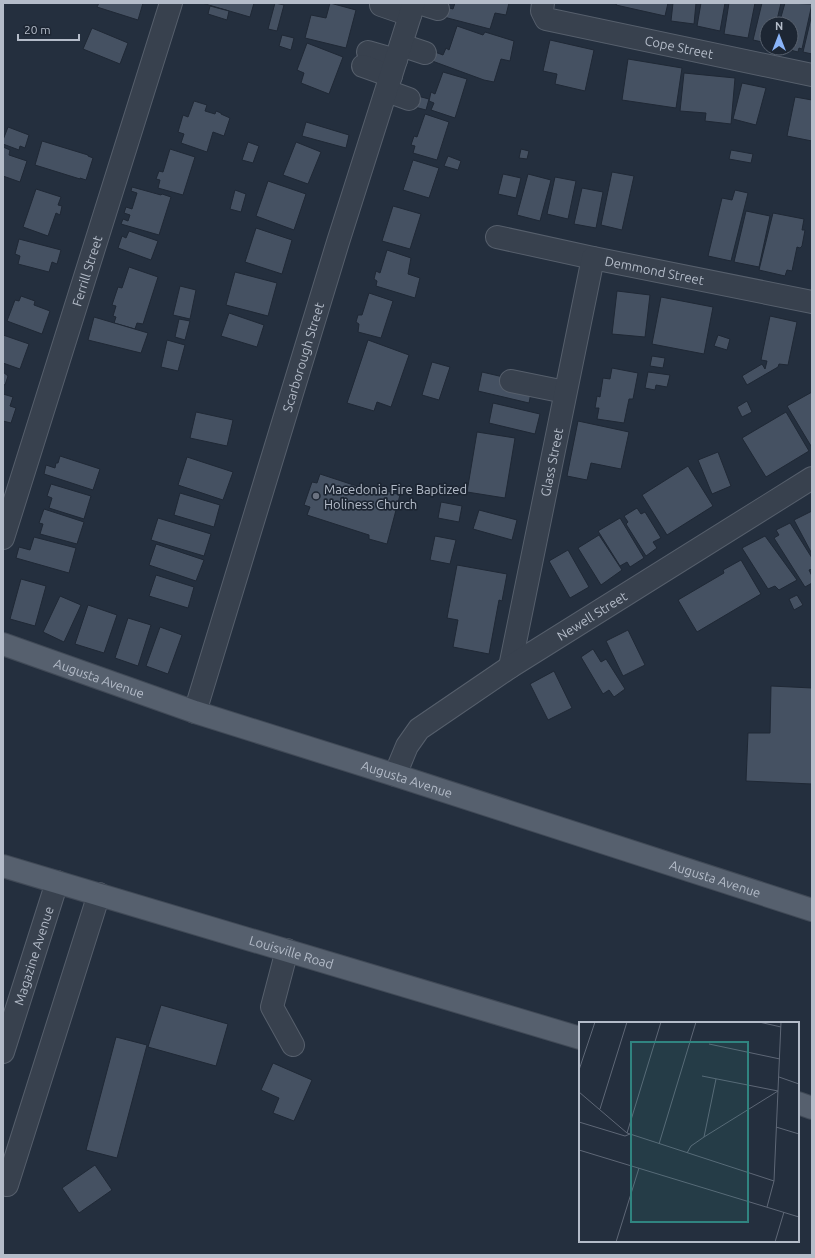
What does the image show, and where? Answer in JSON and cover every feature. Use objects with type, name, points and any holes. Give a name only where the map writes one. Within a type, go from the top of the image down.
[{"type":"main road","name":"Augusta Avenue","points":[[3,644],[195,712],[396,775],[812,910]]},
{"type":"main road","name":"Louisville Road","points":[[3,866],[579,1038]]},
{"type":"main road","points":[[799,1104],[812,1108]]},
{"type":"street","name":"Ferrill Street","points":[[3,538],[171,3]]},
{"type":"street","points":[[381,5],[420,8]]},
{"type":"street","name":"Scarborough Street","points":[[195,712],[338,242],[394,68],[420,8]]},
{"type":"street","name":"Cope Street","points":[[544,11],[812,75]]},
{"type":"street","points":[[366,59],[394,68],[425,53]]},
{"type":"street","points":[[394,68],[409,98]]},
{"type":"street","name":"Demmond Street","points":[[497,237],[592,258],[812,302]]},
{"type":"street","name":"Glass Street","points":[[510,667],[592,258]]},
{"type":"street","points":[[511,381],[565,392]]},
{"type":"street","name":"Newell Street","points":[[396,775],[407,746],[419,729],[510,667],[812,478]]},
{"type":"street","name":"Magazine Avenue","points":[[3,1052],[57,882]]},
{"type":"street","points":[[8,1185],[99,894]]},
{"type":"street","points":[[287,950],[272,1007],[293,1045]]},
{"type":"building","points":[[99,3],[143,3],[138,20],[97,7]]},
{"type":"building","points":[[202,3],[254,3],[250,17]]},
{"type":"building","points":[[275,3],[284,5],[277,31],[268,29]]},
{"type":"building","points":[[330,3],[356,10],[346,48],[305,38],[311,15],[326,18]]},
{"type":"building","points":[[455,3],[509,3],[506,15],[495,13],[490,29],[436,15],[439,5],[453,9]]},
{"type":"building","points":[[617,3],[668,3],[665,16],[616,5]]},
{"type":"building","points":[[673,3],[696,3],[694,24],[671,21]]},
{"type":"building","points":[[701,3],[725,3],[720,31],[697,26]]},
{"type":"building","points":[[729,3],[755,3],[748,38],[724,34]]},
{"type":"building","points":[[762,3],[781,3],[778,16],[759,16],[759,41],[753,40]]},
{"type":"building","points":[[785,3],[812,4],[802,49],[799,48],[799,16],[781,16]]},
{"type":"building","points":[[210,6],[229,11],[227,20],[208,14]]},
{"type":"building","points":[[812,14],[812,54],[803,52]]},
{"type":"building","points":[[457,26],[483,35],[485,32],[514,41],[510,61],[501,59],[494,82],[484,80],[424,58],[427,49],[443,55],[446,48],[449,50]]},
{"type":"building","points":[[92,28],[128,43],[120,64],[83,49]]},
{"type":"building","points":[[282,35],[294,38],[291,50],[279,46]]},
{"type":"building","points":[[550,40],[594,50],[585,91],[555,84],[557,74],[543,71]]},
{"type":"building","points":[[307,43],[343,57],[329,94],[301,83],[304,73],[297,70]]},
{"type":"building","points":[[628,59],[682,68],[676,108],[622,100]]},
{"type":"building","points":[[443,72],[467,79],[455,118],[431,110],[434,103],[429,101],[431,92],[435,94]]},
{"type":"building","points":[[684,73],[735,78],[731,124],[705,121],[706,113],[680,111]]},
{"type":"building","points":[[742,83],[766,88],[756,125],[733,119]]},
{"type":"building","points":[[410,94],[429,99],[426,110],[407,105]]},
{"type":"building","points":[[795,97],[812,100],[812,141],[787,136]]},
{"type":"building","points":[[194,101],[207,105],[205,111],[215,114],[216,111],[230,118],[224,136],[213,132],[207,152],[181,143],[184,134],[178,132],[183,115],[188,117]]},
{"type":"building","points":[[425,114],[449,122],[437,160],[413,153],[415,146],[411,145],[414,136],[417,137]]},
{"type":"building","points":[[306,122],[349,135],[346,148],[302,136]]},
{"type":"building","points":[[8,127],[29,135],[25,148],[20,146],[19,150],[3,144]]},
{"type":"building","points":[[42,141],[88,155],[93,158],[86,180],[35,165]]},
{"type":"building","points":[[248,142],[259,146],[253,163],[242,160]]},
{"type":"building","points":[[296,142],[321,152],[308,184],[283,175]]},
{"type":"building","points":[[3,147],[10,150],[9,155],[27,161],[20,182],[3,176]]},
{"type":"building","points":[[170,149],[195,157],[183,195],[158,188],[160,180],[156,179],[159,171],[163,172]]},
{"type":"building","points":[[521,149],[529,151],[527,159],[519,158]]},
{"type":"building","points":[[731,150],[753,154],[751,163],[729,159]]},
{"type":"building","points":[[448,156],[461,161],[458,170],[444,166]]},
{"type":"building","points":[[413,160],[439,168],[429,198],[403,190]]},
{"type":"building","points":[[612,172],[634,176],[622,230],[601,225]]},
{"type":"building","points":[[503,174],[521,178],[516,198],[498,194]]},
{"type":"building","points":[[528,174],[551,180],[540,221],[517,215]]},
{"type":"building","points":[[555,177],[576,181],[568,219],[547,214]]},
{"type":"building","points":[[268,181],[306,194],[294,230],[256,216]]},
{"type":"building","points":[[132,187],[171,197],[159,235],[121,224],[123,219],[128,221],[130,215],[124,213],[126,207],[132,209],[137,193],[131,191]]},
{"type":"building","points":[[582,188],[603,192],[596,228],[574,224]]},
{"type":"building","points":[[36,189],[61,197],[58,205],[62,206],[60,215],[56,213],[48,236],[23,227]]},
{"type":"building","points":[[235,190],[246,194],[241,212],[230,209]]},
{"type":"building","points":[[735,190],[748,193],[731,261],[708,256],[722,198],[732,200]]},
{"type":"building","points":[[393,206],[421,214],[410,249],[382,241]]},
{"type":"building","points":[[746,211],[770,216],[759,267],[734,262]]},
{"type":"building","points":[[773,213],[804,219],[802,230],[805,230],[802,246],[800,248],[797,247],[792,271],[787,270],[785,276],[759,270]]},
{"type":"building","points":[[256,228],[292,240],[282,274],[245,262]]},
{"type":"building","points":[[129,231],[158,241],[151,260],[118,248],[122,236],[126,238]]},
{"type":"building","points":[[19,239],[61,250],[57,264],[52,262],[49,272],[18,264],[20,256],[15,254]]},
{"type":"building","points":[[387,250],[411,258],[408,274],[420,278],[415,298],[376,286],[377,281],[374,279],[376,271],[380,273]]},
{"type":"building","points":[[129,267],[158,277],[143,324],[137,323],[135,329],[114,323],[116,317],[113,316],[116,306],[112,305],[118,287],[122,288]]},
{"type":"building","points":[[235,272],[277,283],[268,316],[226,305]]},
{"type":"building","points":[[180,286],[196,290],[190,319],[173,315]]},
{"type":"building","points":[[617,291],[650,295],[645,337],[612,334]]},
{"type":"building","points":[[369,293],[393,301],[381,338],[358,332],[359,324],[356,322],[358,315],[362,315]]},
{"type":"building","points":[[21,296],[35,301],[34,305],[50,311],[42,334],[7,321],[15,300],[19,301]]},
{"type":"building","points":[[661,297],[713,307],[704,354],[652,344]]},
{"type":"building","points":[[229,313],[264,325],[257,347],[221,336]]},
{"type":"building","points":[[770,316],[797,322],[788,365],[779,364],[778,367],[747,385],[742,376],[762,364],[765,369],[767,361],[761,360]]},
{"type":"building","points":[[94,317],[148,333],[141,353],[88,340]]},
{"type":"building","points":[[179,319],[190,321],[185,340],[175,337]]},
{"type":"building","points":[[3,335],[29,344],[20,369],[3,363]]},
{"type":"building","points":[[718,335],[730,339],[727,350],[714,346]]},
{"type":"building","points":[[167,340],[185,345],[178,371],[161,367]]},
{"type":"building","points":[[368,340],[409,355],[391,407],[377,402],[374,411],[347,403]]},
{"type":"building","points":[[652,356],[665,358],[663,368],[650,366]]},
{"type":"building","points":[[432,362],[450,367],[439,400],[422,395]]},
{"type":"building","points":[[612,368],[638,373],[633,399],[629,399],[624,423],[597,419],[599,408],[595,408],[597,396],[600,397],[603,378],[610,379]]},
{"type":"building","points":[[3,372],[8,376],[5,385],[3,384]]},
{"type":"building","points":[[482,372],[512,379],[532,388],[529,403],[478,391]]},
{"type":"building","points":[[648,372],[670,375],[667,387],[656,385],[655,390],[645,388]]},
{"type":"building","points":[[812,392],[812,445],[811,446],[787,406]]},
{"type":"building","points":[[3,394],[13,397],[10,406],[16,408],[11,423],[3,421]]},
{"type":"building","points":[[747,401],[752,412],[742,417],[737,407]]},
{"type":"building","points":[[493,403],[540,414],[535,434],[489,423]]},
{"type":"building","points":[[196,412],[233,420],[227,446],[190,438]]},
{"type":"building","points":[[786,412],[809,451],[766,477],[742,438]]},
{"type":"building","points":[[578,421],[629,432],[621,469],[591,463],[587,480],[567,476]]},
{"type":"building","points":[[477,432],[515,438],[505,498],[467,492]]},
{"type":"building","points":[[718,452],[731,486],[712,494],[698,460]]},
{"type":"building","points":[[60,456],[100,469],[93,490],[44,474],[46,465],[55,468]]},
{"type":"building","points":[[187,457],[233,472],[223,500],[178,485]]},
{"type":"building","points":[[688,466],[713,506],[667,535],[642,495]]},
{"type":"building","points":[[320,474],[381,494],[383,490],[400,495],[387,544],[369,539],[369,535],[307,515],[310,507],[304,505],[312,482],[317,483]]},
{"type":"building","points":[[51,484],[91,496],[84,519],[49,508],[52,498],[47,496]]},
{"type":"building","points":[[180,493],[220,505],[214,527],[174,515]]},
{"type":"building","points":[[441,502],[462,506],[459,522],[438,518]]},
{"type":"building","points":[[637,508],[641,514],[645,512],[661,538],[653,542],[657,548],[646,556],[626,524],[628,522],[624,516]]},
{"type":"building","points":[[44,509],[84,522],[77,544],[40,534],[43,524],[39,523]]},
{"type":"building","points":[[479,510],[517,520],[512,540],[473,529]]},
{"type":"building","points":[[812,511],[812,552],[811,552],[794,520]]},
{"type":"building","points":[[158,518],[211,534],[204,556],[151,540]]},
{"type":"building","points":[[620,518],[644,558],[630,567],[627,562],[620,566],[598,531]]},
{"type":"building","points":[[790,523],[812,558],[812,569],[809,570],[812,576],[812,583],[805,587],[774,538],[779,535],[776,530]]},
{"type":"building","points":[[599,535],[622,570],[601,585],[578,548]]},
{"type":"building","points":[[435,536],[456,540],[450,564],[430,560]]},
{"type":"building","points":[[765,536],[797,580],[779,590],[775,586],[768,589],[742,548]]},
{"type":"building","points":[[34,537],[76,548],[69,573],[16,558],[19,547],[30,550]]},
{"type":"building","points":[[156,544],[204,560],[196,581],[149,565]]},
{"type":"building","points":[[568,550],[589,587],[570,598],[549,561]]},
{"type":"building","points":[[741,560],[761,594],[697,632],[678,600],[724,573],[723,570]]},
{"type":"building","points":[[457,565],[507,574],[502,601],[499,600],[489,654],[453,647],[458,620],[447,618]]},
{"type":"building","points":[[156,575],[194,587],[188,608],[149,596]]},
{"type":"building","points":[[21,579],[46,586],[35,626],[10,619]]},
{"type":"building","points":[[797,595],[803,605],[794,610],[789,599]]},
{"type":"building","points":[[60,596],[81,605],[64,642],[43,632]]},
{"type":"building","points":[[88,605],[117,615],[104,653],[75,644]]},
{"type":"building","points":[[128,618],[151,625],[138,666],[115,658]]},
{"type":"building","points":[[160,627],[182,635],[168,674],[146,666]]},
{"type":"building","points":[[628,630],[645,665],[623,676],[606,641]]},
{"type":"building","points":[[593,649],[601,662],[606,659],[625,689],[614,697],[609,690],[603,694],[581,657]]},
{"type":"building","points":[[554,671],[572,708],[548,720],[530,684]]},
{"type":"building","points":[[771,686],[812,688],[812,784],[746,781],[748,733],[770,733]]},
{"type":"building","points":[[161,1005],[228,1024],[216,1066],[148,1047]]},
{"type":"building","points":[[116,1037],[147,1045],[117,1158],[86,1150]]},
{"type":"building","points":[[273,1063],[312,1080],[294,1121],[273,1113],[279,1098],[261,1090]]},
{"type":"building","points":[[95,1165],[112,1190],[79,1213],[62,1188]]},
{"type":"place","name":"Macedonia Fire Baptized Holiness Church","points":[[316,496]]}]
